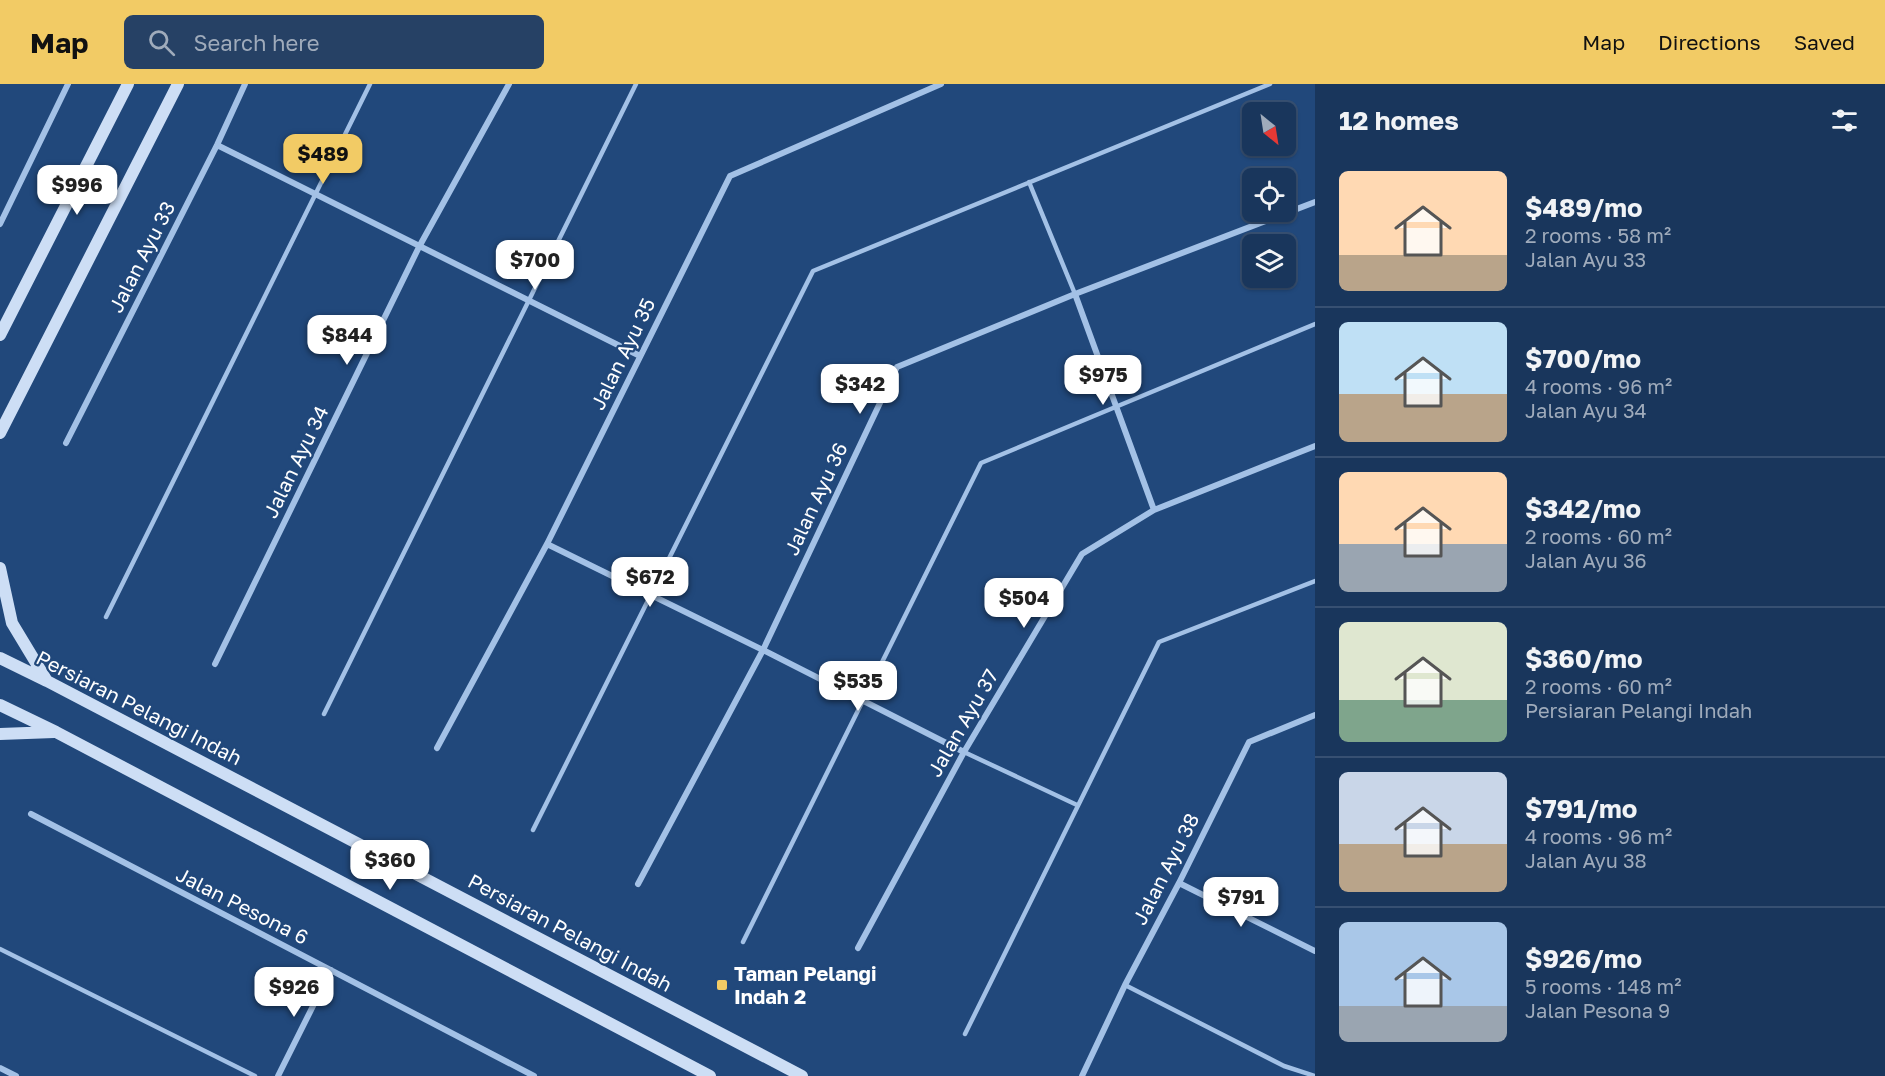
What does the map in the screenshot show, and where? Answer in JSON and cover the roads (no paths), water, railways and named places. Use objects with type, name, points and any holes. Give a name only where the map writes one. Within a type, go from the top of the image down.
[{"type":"main road","points":[[0,335],[128,84]]},
{"type":"main road","points":[[0,433],[178,84]]},
{"type":"main road","points":[[0,568],[12,623],[47,681]]},
{"type":"main road","name":"Persiaran Pelangi Indah","points":[[0,658],[802,1076]]},
{"type":"main road","points":[[0,705],[56,732],[710,1076]]},
{"type":"main road","points":[[0,734],[56,732]]},
{"type":"street","points":[[0,224],[68,84]]},
{"type":"street","name":"Jalan Ayu 33","points":[[66,443],[217,145],[245,84]]},
{"type":"street","name":"Jalan Ayu 34","points":[[216,664],[419,247],[510,84]]},
{"type":"street","name":"Jalan Ayu 35","points":[[437,748],[547,544],[730,176],[941,84]]},
{"type":"street","points":[[217,145],[640,356]]},
{"type":"street","name":"Jalan Ayu 36","points":[[638,884],[763,650],[897,367],[1075,294],[1315,202]]},
{"type":"street","points":[[1075,294],[1154,510]]},
{"type":"street","name":"Jalan Ayu 37","points":[[858,948],[964,752],[1082,554],[1154,510],[1315,446]]},
{"type":"street","points":[[547,544],[964,752]]},
{"type":"street","name":"Jalan Ayu 38","points":[[1082,1076],[1125,985],[1179,884],[1249,742],[1315,714]]},
{"type":"street","name":"Jalan Pesona 6","points":[[31,814],[534,1076]]},
{"type":"street","points":[[1179,884],[1315,951]]},
{"type":"street","points":[[278,1076],[331,970]]},
{"type":"street","points":[[0,1068],[16,1076]]},
{"type":"lane","points":[[106,617],[370,84]]},
{"type":"lane","points":[[324,714],[636,84]]},
{"type":"lane","points":[[533,830],[813,271],[1270,84]]},
{"type":"lane","points":[[1029,182],[1075,294]]},
{"type":"lane","points":[[743,942],[981,463],[1315,324]]},
{"type":"lane","points":[[965,1034],[1159,642],[1315,581]]},
{"type":"lane","points":[[964,752],[1077,805]]},
{"type":"lane","points":[[0,949],[255,1076]]},
{"type":"lane","points":[[1125,985],[1284,1066],[1315,1076]]},
{"type":"place","name":"Taman Pelangi Indah 2","points":[[722,985]]}]
